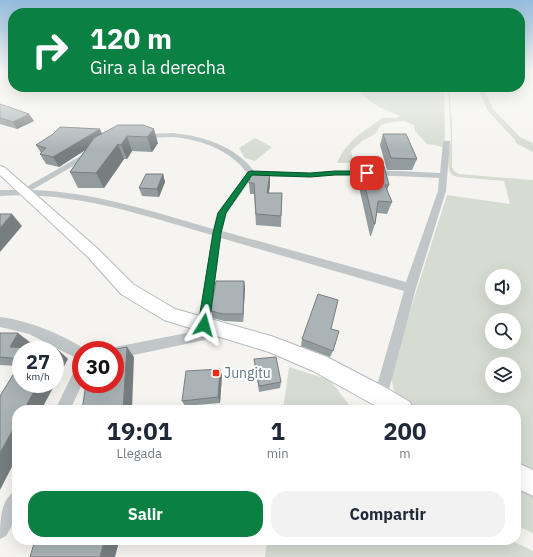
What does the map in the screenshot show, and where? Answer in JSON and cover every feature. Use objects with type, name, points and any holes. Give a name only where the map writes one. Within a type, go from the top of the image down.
[{"type":"street","points":[[136,136],[174,135],[204,142],[228,151],[243,162],[251,173]]},
{"type":"street","points":[[381,396],[410,288],[442,191],[447,143]]},
{"type":"street","points":[[24,191],[100,147]]},
{"type":"street","points":[[0,169],[93,253],[128,289],[170,315],[271,344],[320,364],[381,396],[394,405]]},
{"type":"street","points":[[251,173],[310,175],[335,173],[399,173],[444,176]]},
{"type":"street","points":[[204,325],[217,233],[222,213],[251,173]]},
{"type":"street","points":[[0,192],[24,191],[69,195],[103,201],[410,288]]},
{"type":"street","points":[[0,322],[18,324],[56,339],[72,349]]},
{"type":"street","points":[[124,351],[224,331]]},
{"type":"street","points":[[64,405],[72,390]]},
{"type":"street","points":[[521,477],[533,484]]},
{"type":"street","points":[[0,530],[12,508]]},
{"type":"shaded area","points":[[367,98],[444,98],[445,146],[442,147],[427,144],[415,131],[414,125],[404,121],[391,122],[381,125],[375,134],[362,141],[351,151],[354,163],[337,163],[351,142],[382,118],[395,118],[400,116],[380,108]]},
{"type":"shaded area","points":[[449,98],[450,98],[452,124],[452,167],[454,171],[459,174],[533,180],[533,472],[521,465],[521,405],[405,405],[398,399],[392,384],[391,370],[447,195],[510,204],[504,181],[458,177],[452,175],[449,170],[448,162],[451,138]]},
{"type":"shaded area","points":[[482,98],[488,98],[493,109],[520,137],[533,143],[533,152],[516,143],[515,140],[488,111]]},
{"type":"shaded area","points":[[255,138],[272,147],[255,161],[245,158],[239,148]]},
{"type":"shaded area","points":[[289,367],[330,380],[349,405],[284,405]]},
{"type":"shaded area","points":[[521,487],[533,493],[533,533],[521,527]]},
{"type":"shaded area","points":[[266,545],[520,545],[533,551],[533,557],[265,557]]},
{"type":"building","points":[[0,104],[29,114],[13,122],[0,118]]},
{"type":"building","points":[[118,125],[143,125],[154,129],[147,137],[127,136],[121,145],[118,144],[96,173],[70,172],[94,138]]},
{"type":"building","points":[[60,127],[100,129],[53,157],[40,154],[46,148],[36,145],[53,134]]},
{"type":"building","points":[[383,134],[406,134],[417,159],[391,158]]},
{"type":"building","points":[[360,166],[384,166],[389,185],[385,185],[392,202],[378,201],[375,224],[374,224]]},
{"type":"building","points":[[250,173],[270,173],[267,193],[282,193],[281,216],[256,214],[254,183],[249,183]]},
{"type":"building","points":[[146,174],[163,174],[157,189],[139,188]]},
{"type":"building","points":[[0,214],[12,214],[0,228]]},
{"type":"building","points":[[216,281],[244,281],[243,314],[223,314],[211,311]]},
{"type":"building","points":[[318,294],[338,300],[331,329],[339,331],[333,351],[302,339]]},
{"type":"building","points":[[0,333],[18,333],[12,341],[10,347],[12,347],[12,358],[0,357]]},
{"type":"building","points":[[127,347],[123,405],[83,405],[85,393],[124,393],[124,348]]},
{"type":"building","points":[[276,357],[281,382],[259,386],[254,359]]},
{"type":"building","points":[[220,369],[218,397],[182,401],[186,371]]},
{"type":"building","points":[[12,377],[12,393],[33,393],[27,405],[12,405],[12,431],[0,453],[0,396]]},
{"type":"building","points":[[34,545],[103,545],[100,557],[30,557]]},
{"type":"place","name":"Jungitu","points":[[216,373]]},
{"type":"route","points":[[204,325],[217,233],[222,213],[251,173],[310,175],[367,173]]}]
